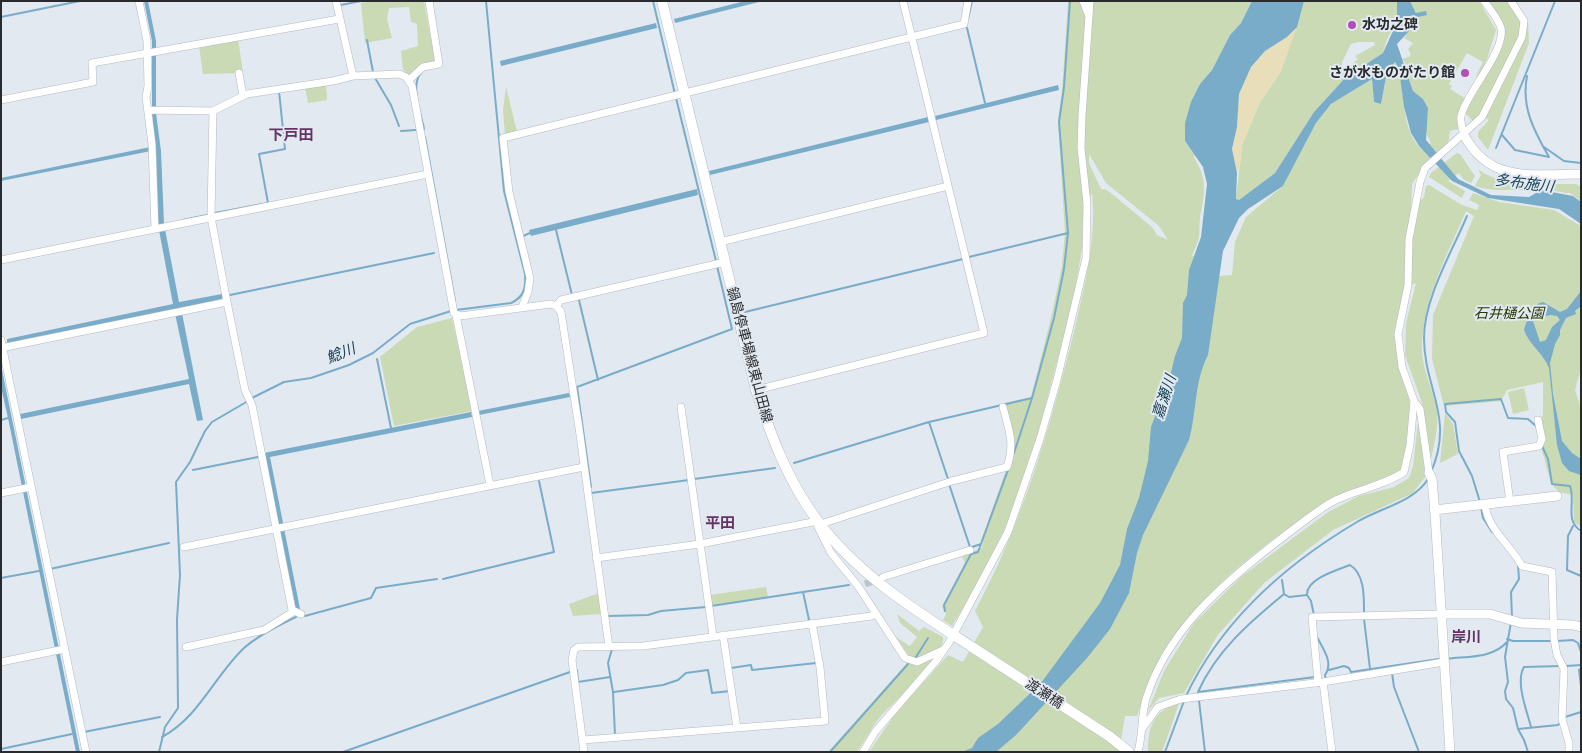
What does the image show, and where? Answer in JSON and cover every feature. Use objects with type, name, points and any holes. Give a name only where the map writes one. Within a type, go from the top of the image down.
[{"type":"main road","name":"鍋島停車場線東山田線","points":[[662,1],[678,94],[720,242],[719,264],[756,390],[781,458],[818,522],[880,585],[955,636]]},
{"type":"main road","name":"渡瀬橋","points":[[955,636],[1109,736],[1129,752]]},
{"type":"street","points":[[139,1],[148,53],[148,110],[156,228]]},
{"type":"street","points":[[336,1],[353,76]]},
{"type":"street","points":[[409,80],[422,67],[439,64],[429,1]]},
{"type":"street","points":[[756,390],[984,333],[903,1]]},
{"type":"street","points":[[522,307],[528,292],[530,278],[509,192],[503,138],[964,24],[968,1]]},
{"type":"street","points":[[1083,1],[1089,17]]},
{"type":"street","points":[[863,752],[890,714],[955,636],[1008,532],[1040,439],[1077,300],[1086,258],[1088,229],[1081,148],[1090,1]]},
{"type":"street","points":[[1484,1],[1497,20],[1501,31],[1496,48],[1463,110],[1460,123],[1464,135],[1475,151],[1488,164],[1502,171],[1581,174]]},
{"type":"street","points":[[1450,752],[1434,510],[1430,476],[1420,408],[1414,401],[1402,368],[1398,334],[1408,285],[1409,238],[1416,199],[1425,168],[1482,117],[1522,37],[1524,22],[1511,1]]},
{"type":"street","points":[[1,100],[93,82],[92,63],[340,19]]},
{"type":"street","points":[[239,73],[244,96]]},
{"type":"street","points":[[148,110],[213,111],[244,96],[353,76],[399,74],[409,80],[412,86],[453,304],[490,485]]},
{"type":"street","points":[[213,111],[211,217],[246,394],[252,403],[293,612]]},
{"type":"street","points":[[1,260],[428,174]]},
{"type":"street","points":[[720,242],[948,186]]},
{"type":"street","points":[[556,306],[561,300],[719,264]]},
{"type":"street","points":[[86,752],[60,650],[48,569],[2,345],[227,302]]},
{"type":"street","points":[[455,314],[551,304],[556,306],[561,312],[596,558],[611,647]]},
{"type":"street","points":[[1138,752],[1146,698],[1164,659],[1188,622],[1220,588],[1317,511],[1350,494],[1392,479],[1404,472],[1410,445],[1414,401]]},
{"type":"street","points":[[681,406],[713,636]]},
{"type":"street","points":[[596,558],[700,544],[818,522],[952,481],[1007,467],[1012,452],[1003,407]]},
{"type":"street","points":[[1510,502],[1503,452],[1539,446],[1542,440],[1538,420]]},
{"type":"street","points":[[184,547],[584,467]]},
{"type":"street","points":[[1,494],[31,487]]},
{"type":"street","points":[[1434,510],[1557,496]]},
{"type":"street","points":[[1481,505],[1487,518],[1514,551],[1522,566],[1552,572],[1554,641],[1557,655],[1564,669],[1562,722],[1569,743],[1568,752]]},
{"type":"street","points":[[818,522],[831,553],[862,585],[874,613],[900,652],[911,661],[917,662],[943,650]]},
{"type":"street","points":[[883,577],[970,550]]},
{"type":"street","points":[[186,647],[264,630],[293,612],[301,614]]},
{"type":"street","points":[[584,752],[586,740],[572,653],[578,647],[642,646],[872,616],[874,613]]},
{"type":"street","points":[[1332,752],[1314,617],[1347,618],[1365,615],[1490,614],[1510,621],[1581,627]]},
{"type":"street","points":[[586,740],[825,721],[820,667],[812,623]]},
{"type":"street","points":[[724,635],[737,728]]},
{"type":"street","points":[[1,662],[60,650]]},
{"type":"street","points":[[1142,729],[1158,708],[1181,699],[1391,671],[1444,659]]},
{"type":"green space","points":[[374,1],[424,1],[435,62],[422,65],[408,75],[403,70],[401,51],[418,46],[417,24],[411,22],[409,7],[389,8],[387,19],[392,38],[365,43],[361,3]]},
{"type":"green space","name":"石井樋公園","points":[[1068,1],[1252,1],[1241,23],[1230,35],[1212,70],[1200,84],[1185,141],[1196,157],[1193,156],[1201,172],[1204,186],[1199,237],[1192,256],[1194,256],[1189,274],[1232,275],[1235,242],[1246,217],[1283,186],[1316,123],[1331,104],[1372,79],[1374,102],[1381,104],[1387,72],[1395,62],[1399,72],[1409,130],[1422,150],[1431,143],[1425,131],[1428,108],[1423,99],[1413,91],[1405,67],[1407,65],[1402,59],[1409,57],[1411,54],[1408,49],[1413,43],[1404,38],[1412,27],[1408,24],[1408,19],[1416,13],[1410,1],[1479,1],[1496,30],[1487,59],[1480,74],[1476,76],[1483,62],[1467,53],[1449,84],[1452,86],[1450,89],[1466,99],[1458,118],[1458,129],[1450,131],[1448,145],[1425,165],[1412,184],[1411,210],[1424,197],[1426,186],[1429,185],[1462,205],[1477,210],[1479,205],[1469,200],[1473,193],[1499,202],[1554,210],[1581,226],[1581,368],[1575,390],[1581,409],[1581,527],[1574,522],[1573,495],[1559,492],[1551,483],[1541,447],[1540,420],[1543,415],[1543,382],[1507,390],[1501,401],[1444,406],[1432,359],[1433,315],[1474,216],[1466,211],[1437,278],[1426,313],[1423,331],[1422,349],[1424,363],[1437,413],[1436,436],[1429,466],[1422,403],[1405,355],[1406,323],[1416,283],[1405,287],[1396,324],[1396,346],[1409,392],[1410,413],[1403,469],[1395,476],[1345,495],[1318,509],[1262,548],[1216,588],[1177,633],[1148,686],[1137,716],[1125,716],[1119,752],[869,752],[895,714],[948,655],[963,662],[983,627],[975,611],[992,578],[1021,510],[1045,440],[1074,332],[1089,263],[1093,228],[1092,193],[1083,214],[1082,248],[1074,296],[1037,438],[1007,524],[980,580],[952,626],[943,620],[946,614],[942,607],[965,563],[962,555],[982,548],[983,542],[981,541],[1014,447],[1005,403],[1031,397],[1062,266],[1065,232],[1058,121],[1062,92]],"holes":[[[1089,154],[1106,183],[1159,226],[1168,240],[1157,235],[1152,227],[1107,190],[1101,189],[1089,163]]]},
{"type":"green space","points":[[1304,1],[1397,1],[1397,22],[1387,39],[1383,53],[1345,78],[1314,112],[1275,173],[1239,200],[1236,199],[1242,145],[1260,102],[1281,71]],"holes":[[[1374,42],[1375,45],[1355,56],[1358,59],[1344,71],[1342,69],[1342,62],[1351,44]]]},
{"type":"green space","points":[[1488,1],[1516,1],[1528,22],[1529,43],[1488,150],[1478,137],[1478,132],[1489,120],[1480,115],[1473,121],[1465,113],[1503,43],[1503,25]]},
{"type":"green space","points":[[238,39],[243,73],[203,74],[199,46]]},
{"type":"green space","points":[[326,85],[327,100],[308,103],[305,87]]},
{"type":"green space","points":[[506,87],[517,132],[505,135],[503,110]]},
{"type":"green space","points":[[1457,153],[1460,154],[1475,176],[1471,183],[1464,180],[1459,173],[1448,181],[1465,191],[1462,198],[1429,177],[1431,173]]},
{"type":"green space","points":[[1478,169],[1500,180],[1525,184],[1576,184],[1581,187],[1581,201],[1570,193],[1541,188],[1537,188],[1533,192],[1489,189],[1475,186],[1481,175]]},
{"type":"green space","points":[[452,318],[472,411],[394,426],[380,357],[417,327]]},
{"type":"green space","points":[[1524,388],[1529,410],[1513,414],[1508,392]]},
{"type":"green space","points":[[1445,413],[1453,424],[1458,454],[1440,463]]},
{"type":"green space","points":[[1419,414],[1425,477],[1413,493],[1333,530],[1264,583],[1217,636],[1184,693],[1159,698],[1148,711],[1164,671],[1194,623],[1241,577],[1328,512],[1359,496],[1394,487],[1409,478],[1413,466]]},
{"type":"green space","points":[[766,587],[768,597],[711,605],[709,595]]},
{"type":"green space","points":[[599,593],[601,614],[573,616],[569,604]]},
{"type":"green space","points":[[897,614],[919,631],[924,627],[943,637],[942,646],[928,667],[908,690],[881,716],[857,752],[828,752],[906,664],[909,656],[896,637],[910,646],[917,637],[900,623]]},
{"type":"green space","points":[[1180,701],[1162,752],[1148,752],[1149,734],[1154,720],[1164,710]]},
{"type":"sand","points":[[1297,27],[1281,71],[1260,102],[1242,145],[1241,162],[1237,173],[1232,149],[1237,127],[1239,94],[1251,67],[1265,51],[1287,37]]},
{"type":"water","points":[[144,1],[148,1],[156,41],[156,113],[161,151],[164,224],[179,302],[222,294],[223,299],[181,308],[203,420],[197,421],[189,384],[21,419],[20,414],[189,379],[174,309],[7,344],[7,339],[173,304],[158,225],[156,150],[1,181],[1,178],[155,146],[152,113],[152,41]]},
{"type":"water","points":[[745,1],[763,1],[675,23],[674,19]]},
{"type":"water","name":"嘉瀬川","points":[[1252,1],[1304,1],[1297,27],[1287,37],[1265,51],[1251,67],[1239,94],[1237,127],[1232,149],[1237,173],[1236,199],[1239,200],[1275,173],[1314,112],[1345,78],[1383,53],[1397,22],[1397,1],[1410,1],[1416,13],[1426,11],[1427,15],[1409,19],[1408,24],[1413,27],[1397,44],[1413,91],[1423,99],[1428,108],[1426,140],[1458,179],[1491,195],[1529,197],[1541,190],[1573,196],[1581,202],[1581,224],[1559,209],[1488,198],[1452,181],[1419,146],[1411,133],[1404,107],[1399,69],[1395,62],[1387,72],[1381,104],[1374,102],[1372,79],[1331,104],[1316,123],[1283,186],[1248,209],[1239,218],[1223,251],[1208,355],[1200,376],[1189,440],[1143,535],[1137,553],[1129,593],[1110,629],[1087,658],[1016,735],[996,752],[962,752],[972,748],[978,738],[998,724],[1041,683],[1100,603],[1120,565],[1127,529],[1139,498],[1148,461],[1151,427],[1182,338],[1183,303],[1187,295],[1189,270],[1201,237],[1207,184],[1203,167],[1185,141],[1185,123],[1191,102],[1200,84],[1212,70],[1230,35],[1241,23]]},
{"type":"water","points":[[656,23],[657,28],[501,66],[500,61]]},
{"type":"water","points":[[1058,85],[1059,90],[936,120],[935,116]]},
{"type":"water","points":[[928,117],[929,122],[710,175],[709,171]]},
{"type":"water","points":[[697,189],[698,195],[531,236],[529,230]]},
{"type":"water","points":[[1581,291],[1581,306],[1575,311],[1576,314],[1566,318],[1555,344],[1550,363],[1553,394],[1562,441],[1572,453],[1581,459],[1581,475],[1569,471],[1562,463],[1557,445],[1549,368],[1524,330],[1532,309],[1543,302],[1560,312],[1567,309]],"holes":[[[1551,315],[1557,316],[1560,320],[1552,327],[1546,340],[1540,342],[1533,321],[1535,318]]]},
{"type":"water","points":[[1,365],[80,752],[76,752],[1,387]]},
{"type":"water","points":[[569,393],[570,397],[479,415],[478,411]]},
{"type":"water","points":[[471,412],[472,417],[270,457],[300,609],[296,609],[264,453]]},
{"type":"waterway","points":[[1,17],[80,1]]},
{"type":"waterway","points":[[341,5],[361,1]]},
{"type":"waterway","name":"鯰川","points":[[456,310],[511,303],[519,298],[525,284],[525,274],[504,191],[486,1]]},
{"type":"waterway","points":[[653,1],[675,94]]},
{"type":"waterway","points":[[968,19],[972,1]]},
{"type":"waterway","points":[[1014,453],[1032,398],[1054,318],[1064,269],[1068,233],[1059,122],[1064,87],[1070,1]]},
{"type":"waterway","points":[[1496,148],[1555,1]]},
{"type":"waterway","points":[[967,28],[985,103]]},
{"type":"waterway","points":[[367,40],[373,72]]},
{"type":"waterway","points":[[421,73],[416,85],[416,92],[424,129]]},
{"type":"waterway","points":[[1527,76],[1527,108],[1538,138],[1549,157]]},
{"type":"waterway","points":[[375,78],[391,105],[399,126]]},
{"type":"waterway","points":[[215,213],[268,203],[259,154],[285,149],[279,91]]},
{"type":"waterway","points":[[676,98],[716,261]]},
{"type":"waterway","points":[[401,131],[416,130]]},
{"type":"waterway","points":[[1502,135],[1515,150],[1549,157]]},
{"type":"waterway","points":[[425,137],[455,301]]},
{"type":"waterway","points":[[1544,147],[1564,161],[1581,163]]},
{"type":"waterway","points":[[183,220],[207,215]]},
{"type":"waterway","points":[[1431,472],[1438,453],[1440,435],[1439,419],[1425,356],[1425,323],[1434,291],[1467,216]]},
{"type":"waterway","points":[[556,230],[572,295]]},
{"type":"waterway","points":[[523,236],[530,233]]},
{"type":"waterway","points":[[969,257],[1068,233]]},
{"type":"waterway","points":[[230,295],[434,253]]},
{"type":"waterway","points":[[745,312],[963,259]]},
{"type":"waterway","points":[[591,487],[577,387],[732,329],[717,266]]},
{"type":"waterway","points":[[579,300],[598,380]]},
{"type":"waterway","name":"鯰川","points":[[252,398],[284,382],[311,378],[349,365],[373,353],[410,324],[451,311]]},
{"type":"waterway","points":[[377,359],[391,428]]},
{"type":"waterway","points":[[794,463],[929,422],[1032,398]]},
{"type":"waterway","points":[[1480,502],[1472,476],[1459,451],[1455,422],[1446,412],[1445,404],[1501,399],[1508,418],[1528,419],[1537,427]]},
{"type":"waterway","name":"鯰川","points":[[159,752],[165,727],[178,708],[177,619],[180,575],[176,482],[190,462],[205,431],[212,422],[248,401]]},
{"type":"waterway","points":[[1,420],[8,418]]},
{"type":"waterway","points":[[929,422],[948,479]]},
{"type":"waterway","points":[[1542,446],[1548,459],[1552,484],[1570,486],[1573,522],[1581,531]]},
{"type":"waterway","points":[[193,470],[258,457]]},
{"type":"waterway","points":[[694,479],[775,468]]},
{"type":"waterway","points":[[945,611],[944,605],[971,554],[978,552],[1008,470]]},
{"type":"waterway","points":[[1186,696],[1201,668],[1218,643],[1258,596],[1281,575],[1305,556],[1357,522],[1405,499],[1422,487],[1428,479]]},
{"type":"waterway","points":[[591,493],[689,480]]},
{"type":"waterway","points":[[443,579],[554,552],[539,481]]},
{"type":"waterway","points":[[949,484],[970,547]]},
{"type":"waterway","points":[[1481,507],[1483,518],[1492,532]]},
{"type":"waterway","points":[[1573,526],[1568,536],[1567,570],[1581,576]]},
{"type":"waterway","points":[[50,569],[169,543]]},
{"type":"waterway","points":[[969,548],[981,544]]},
{"type":"waterway","points":[[1307,595],[1311,584],[1330,572],[1350,565],[1359,574],[1361,580],[1364,594],[1364,614]]},
{"type":"waterway","points":[[1512,618],[1511,592],[1519,579],[1518,565]]},
{"type":"waterway","points":[[1,578],[39,571]]},
{"type":"waterway","points":[[305,616],[371,598],[376,588],[437,579]]},
{"type":"waterway","points":[[1282,580],[1284,594],[1289,597],[1307,595],[1311,601],[1314,615]]},
{"type":"waterway","points":[[711,606],[849,585]]},
{"type":"waterway","points":[[803,592],[809,620]]},
{"type":"waterway","points":[[1198,692],[1205,677],[1224,650],[1259,615],[1284,594]]},
{"type":"waterway","points":[[608,616],[648,615],[661,611],[706,607]]},
{"type":"waterway","points":[[162,737],[186,719],[243,649],[261,635],[296,617]]},
{"type":"waterway","points":[[1364,619],[1370,669]]},
{"type":"waterway","points":[[1511,622],[1505,657],[1508,682],[1505,691],[1506,699],[1513,708],[1518,729],[1528,752]]},
{"type":"waterway","points":[[1317,637],[1328,661],[1325,675],[1326,680]]},
{"type":"waterway","points":[[916,657],[928,638]]},
{"type":"waterway","points":[[1507,639],[1513,641],[1552,641]]},
{"type":"waterway","points":[[1557,641],[1573,640],[1578,643],[1581,652]]},
{"type":"waterway","points":[[1446,659],[1487,654],[1507,642]]},
{"type":"waterway","points":[[612,649],[608,663],[613,692],[615,735]]},
{"type":"waterway","points":[[1329,670],[1344,666],[1349,668],[1351,672],[1439,659]]},
{"type":"waterway","points":[[731,668],[751,665],[752,670],[816,663]]},
{"type":"waterway","points":[[830,752],[908,664]]},
{"type":"waterway","points":[[1566,666],[1581,665]]},
{"type":"waterway","points":[[1531,727],[1521,688],[1524,667],[1561,666]]},
{"type":"waterway","points":[[1581,669],[1579,670],[1581,686]]},
{"type":"waterway","points":[[577,670],[578,682],[610,677]]},
{"type":"waterway","points":[[614,692],[663,685],[678,680],[686,673],[708,670],[712,693],[730,691]]},
{"type":"waterway","points":[[343,752],[570,672]]},
{"type":"waterway","points":[[1392,673],[1394,687],[1419,752]]},
{"type":"waterway","points":[[1205,752],[1198,692],[1315,677]]},
{"type":"waterway","points":[[1165,752],[1184,701]]},
{"type":"waterway","points":[[1565,717],[1581,712]]},
{"type":"waterway","points":[[84,732],[160,717]]},
{"type":"waterway","points":[[1518,729],[1558,725],[1560,723]]},
{"type":"waterway","points":[[1,749],[72,734]]},
{"type":"tunnel","points":[[865,584],[879,579]]},
{"type":"place","name":"水功之碑","points":[[1352,25]]},
{"type":"place","name":"さが水ものがたり館","points":[[1465,73]]},
{"type":"district","name":"下戸田","points":[[291,136]]},
{"type":"district","name":"平田","points":[[720,524]]},
{"type":"district","name":"岸川","points":[[1466,638]]},
{"type":"water label","name":"多布施川","points":[[1524,184]]}]
